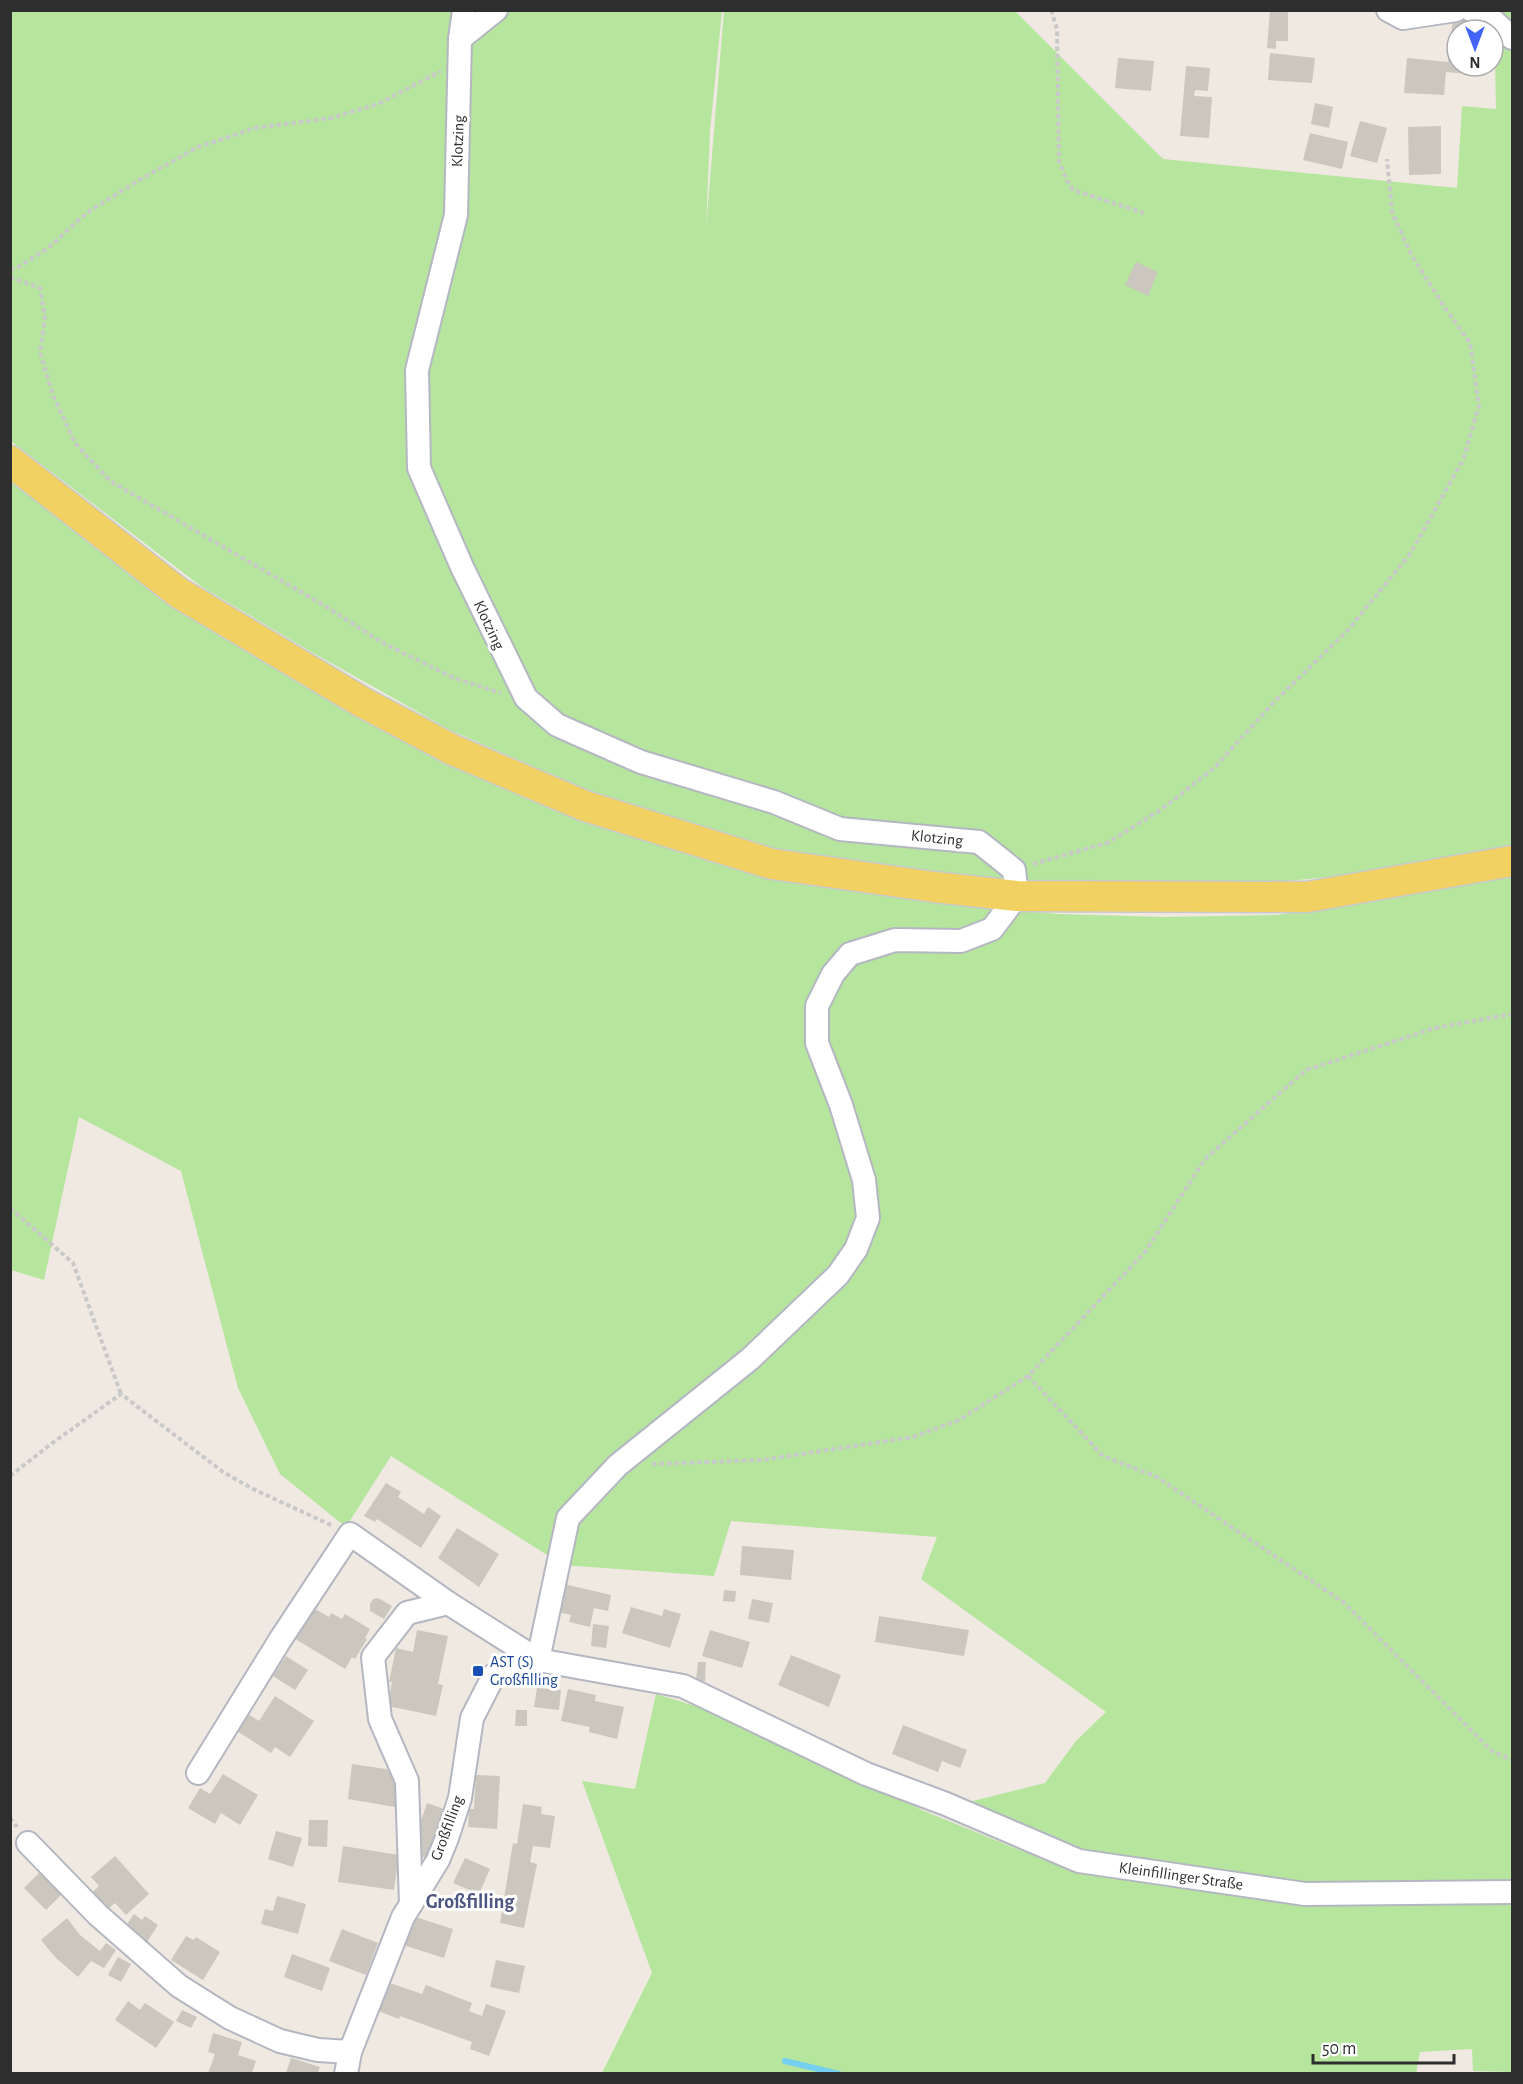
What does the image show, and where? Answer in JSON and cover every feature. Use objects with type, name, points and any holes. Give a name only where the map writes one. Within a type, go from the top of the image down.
[{"type":"main road","points":[[10,461],[179,593],[362,702],[453,750],[585,806],[772,864],[934,887],[1016,883],[1307,897],[1512,861]]},
{"type":"street","name":"Klotzing","points":[[464,10],[460,49],[456,215],[417,370],[419,468],[462,567],[526,698],[557,725],[641,762],[774,802],[840,829],[979,842],[1016,883]]},
{"type":"street","points":[[460,49],[496,10]]},
{"type":"street","points":[[1388,10],[1403,18],[1456,10]]},
{"type":"street","points":[[1471,10],[1485,12],[1512,38]]},
{"type":"street","points":[[538,1660],[568,1518],[618,1465],[750,1359],[838,1275],[856,1249],[868,1218],[864,1180],[841,1105],[817,1043],[817,1006],[833,974],[850,954],[895,940],[961,941],[992,929],[1016,883]]},
{"type":"street","points":[[198,1773],[280,1640],[350,1534]]},
{"type":"street","name":"Großfilling","points":[[350,1534],[448,1603],[538,1660],[683,1686],[866,1774]]},
{"type":"street","points":[[411,1904],[407,1781],[380,1719],[373,1657],[407,1613],[448,1603]]},
{"type":"street","name":"Großfilling","points":[[28,1843],[98,1915],[179,1986],[230,2018],[280,2041],[318,2050],[348,2063],[403,1917],[438,1860],[447,1838],[460,1798],[472,1718],[494,1675],[538,1660]]},
{"type":"street","name":"Kleinfillinger Straße","points":[[866,1774],[946,1804],[1079,1861],[1305,1894],[1512,1892]]},
{"type":"path","points":[[1051,10],[1057,29],[1059,161],[1067,181],[1073,190],[1144,213]]},
{"type":"path","points":[[10,270],[47,249],[88,213],[139,180],[198,147],[255,128],[331,117],[378,104],[460,49]]},
{"type":"path","points":[[1016,883],[1107,843],[1162,809],[1214,768],[1275,700],[1347,631],[1410,555],[1463,460],[1479,406],[1470,343],[1418,264],[1392,212],[1388,159]]},
{"type":"path","points":[[10,277],[40,288],[45,318],[40,352],[53,395],[75,442],[110,481],[320,603],[383,643],[454,678],[504,694],[526,698]]},
{"type":"path","points":[[618,1465],[762,1460],[913,1437],[959,1420],[1028,1376],[1145,1252],[1205,1160],[1306,1070],[1435,1028],[1512,1014]]},
{"type":"path","points":[[10,1208],[73,1263],[121,1394],[223,1472],[253,1489],[350,1534]]},
{"type":"path","points":[[1028,1376],[1103,1456],[1157,1477],[1343,1602],[1492,1751],[1512,1760]]},
{"type":"path","points":[[10,1476],[121,1394]]},
{"type":"green space","points":[[10,11],[722,11],[710,131],[706,227],[724,11],[1015,11],[1163,159],[1457,188],[1462,106],[1496,109],[1495,78],[1505,78],[1505,18],[1494,18],[1494,11],[1512,11],[1512,847],[1388,871],[1267,883],[972,884],[793,855],[675,821],[582,788],[450,730],[202,587],[11,441]]},
{"type":"green space","points":[[10,478],[161,591],[698,854],[793,883],[936,903],[1059,914],[1164,917],[1277,915],[1385,899],[1512,875],[1512,1887],[1305,1890],[1088,1856],[965,1803],[1045,1783],[1076,1741],[1106,1712],[921,1579],[937,1537],[731,1521],[714,1576],[563,1565],[391,1456],[346,1527],[280,1474],[238,1388],[181,1171],[79,1117],[44,1280],[11,1270]]},
{"type":"green space","points":[[656,1694],[744,1721],[924,1811],[1062,1867],[1146,1881],[1512,1899],[1512,2072],[1473,2071],[1472,2049],[1420,2052],[1416,2074],[602,2073],[652,1973],[582,1781],[635,1789]]},
{"type":"building","points":[[1270,10],[1288,11],[1288,41],[1276,41],[1276,49],[1267,48]]},
{"type":"building","points":[[1270,53],[1315,58],[1312,83],[1268,80]]},
{"type":"building","points":[[1118,58],[1154,61],[1151,91],[1115,88]]},
{"type":"building","points":[[1407,58],[1445,62],[1444,95],[1404,93]]},
{"type":"building","points":[[1186,66],[1210,68],[1208,91],[1195,90],[1194,96],[1212,97],[1209,138],[1180,136]]},
{"type":"building","points":[[1315,103],[1333,107],[1329,128],[1311,124]]},
{"type":"building","points":[[1360,121],[1387,128],[1377,163],[1350,156]]},
{"type":"building","points":[[1441,126],[1441,174],[1409,175],[1408,127]]},
{"type":"building","points":[[1310,133],[1348,142],[1342,169],[1303,160]]},
{"type":"building","points":[[1136,262],[1158,272],[1148,296],[1125,285]]},
{"type":"building","points":[[386,1483],[401,1492],[398,1497],[424,1514],[428,1507],[441,1516],[421,1548],[377,1519],[375,1522],[364,1516]]},
{"type":"building","points":[[457,1528],[499,1554],[479,1587],[438,1558]]},
{"type":"building","points":[[742,1546],[794,1550],[791,1580],[740,1575]]},
{"type":"building","points":[[564,1584],[611,1595],[608,1611],[594,1608],[590,1627],[569,1622],[571,1615],[558,1612]]},
{"type":"building","points":[[724,1590],[736,1591],[735,1602],[723,1601]]},
{"type":"building","points":[[378,1598],[392,1606],[384,1619],[370,1611],[373,1599]]},
{"type":"building","points":[[752,1599],[773,1603],[769,1623],[748,1619]]},
{"type":"building","points":[[310,1606],[329,1617],[331,1613],[342,1619],[345,1614],[370,1629],[355,1659],[352,1657],[345,1669],[292,1637]]},
{"type":"building","points":[[631,1607],[662,1616],[664,1609],[681,1614],[670,1648],[622,1633]]},
{"type":"building","points":[[879,1616],[969,1630],[964,1656],[875,1642]]},
{"type":"building","points":[[593,1624],[609,1626],[606,1648],[591,1646]]},
{"type":"building","points":[[417,1630],[448,1636],[438,1684],[443,1685],[436,1716],[388,1706],[392,1682],[389,1682],[396,1648],[413,1652]]},
{"type":"building","points":[[710,1630],[750,1642],[742,1668],[702,1656]]},
{"type":"building","points":[[791,1655],[841,1675],[829,1707],[778,1685]]},
{"type":"building","points":[[286,1656],[308,1670],[295,1690],[273,1676]]},
{"type":"building","points":[[698,1662],[706,1662],[705,1681],[696,1681]]},
{"type":"building","points":[[537,1688],[561,1690],[559,1710],[534,1707]]},
{"type":"building","points":[[568,1689],[596,1695],[595,1701],[624,1707],[617,1739],[589,1732],[590,1727],[561,1721]]},
{"type":"building","points":[[275,1696],[314,1721],[290,1757],[275,1747],[271,1753],[237,1731],[248,1714],[259,1721]]},
{"type":"building","points":[[516,1710],[527,1710],[527,1726],[515,1726]]},
{"type":"building","points":[[903,1725],[967,1750],[960,1768],[942,1761],[938,1772],[892,1754]]},
{"type":"building","points":[[352,1764],[399,1771],[395,1807],[348,1799]]},
{"type":"building","points":[[223,1774],[258,1795],[240,1825],[221,1813],[215,1824],[188,1808],[200,1788],[210,1794]]},
{"type":"building","points":[[476,1775],[500,1776],[497,1829],[468,1827],[469,1809],[474,1809]]},
{"type":"building","points":[[427,1803],[444,1809],[426,1858],[410,1853]]},
{"type":"building","points":[[523,1804],[542,1807],[541,1814],[555,1816],[550,1848],[533,1846],[530,1862],[537,1864],[524,1928],[500,1923],[513,1843],[517,1844]]},
{"type":"building","points":[[309,1820],[328,1820],[327,1847],[308,1846]]},
{"type":"building","points":[[276,1831],[302,1838],[293,1867],[268,1859]]},
{"type":"building","points":[[343,1846],[399,1855],[394,1890],[338,1882]]},
{"type":"building","points":[[115,1856],[149,1894],[126,1915],[115,1903],[104,1912],[89,1895],[99,1886],[91,1877]]},
{"type":"building","points":[[465,1858],[490,1869],[479,1894],[453,1883]]},
{"type":"building","points":[[40,1872],[62,1894],[46,1910],[24,1888]]},
{"type":"building","points":[[277,1896],[306,1904],[298,1934],[261,1924],[265,1909],[273,1911]]},
{"type":"building","points":[[134,1914],[142,1920],[145,1916],[158,1925],[147,1942],[125,1927]]},
{"type":"building","points":[[409,1915],[453,1929],[444,1958],[400,1944]]},
{"type":"building","points":[[67,1918],[80,1935],[100,1951],[106,1943],[116,1950],[104,1968],[91,1961],[78,1977],[56,1958],[41,1940]]},
{"type":"building","points":[[342,1929],[378,1943],[366,1975],[329,1961]]},
{"type":"building","points":[[186,1936],[194,1940],[196,1937],[220,1952],[203,1980],[171,1960]]},
{"type":"building","points":[[292,1954],[330,1968],[322,1991],[284,1977]]},
{"type":"building","points":[[118,1957],[131,1964],[121,1982],[108,1975]]},
{"type":"building","points":[[496,1960],[525,1966],[519,1993],[490,1987]]},
{"type":"building","points":[[384,1981],[422,1994],[426,1985],[472,2003],[469,2011],[482,2016],[486,2004],[506,2011],[489,2056],[470,2049],[472,2042],[400,2016],[399,2019],[373,2009]]},
{"type":"building","points":[[128,2001],[140,2010],[145,2003],[174,2022],[156,2048],[115,2020]]},
{"type":"building","points":[[182,2010],[197,2017],[191,2028],[176,2021]]},
{"type":"building","points":[[213,2033],[242,2042],[238,2055],[256,2061],[252,2073],[208,2073],[215,2054],[208,2052]]},
{"type":"building","points":[[291,2058],[320,2067],[318,2073],[286,2073]]},
{"type":"waterway","points":[[785,2061],[839,2074]]},
{"type":"place","name":"AST (S) Großfilling","points":[[478,1671]]},
{"type":"district","name":"Großfilling","points":[[470,1902]]}]
